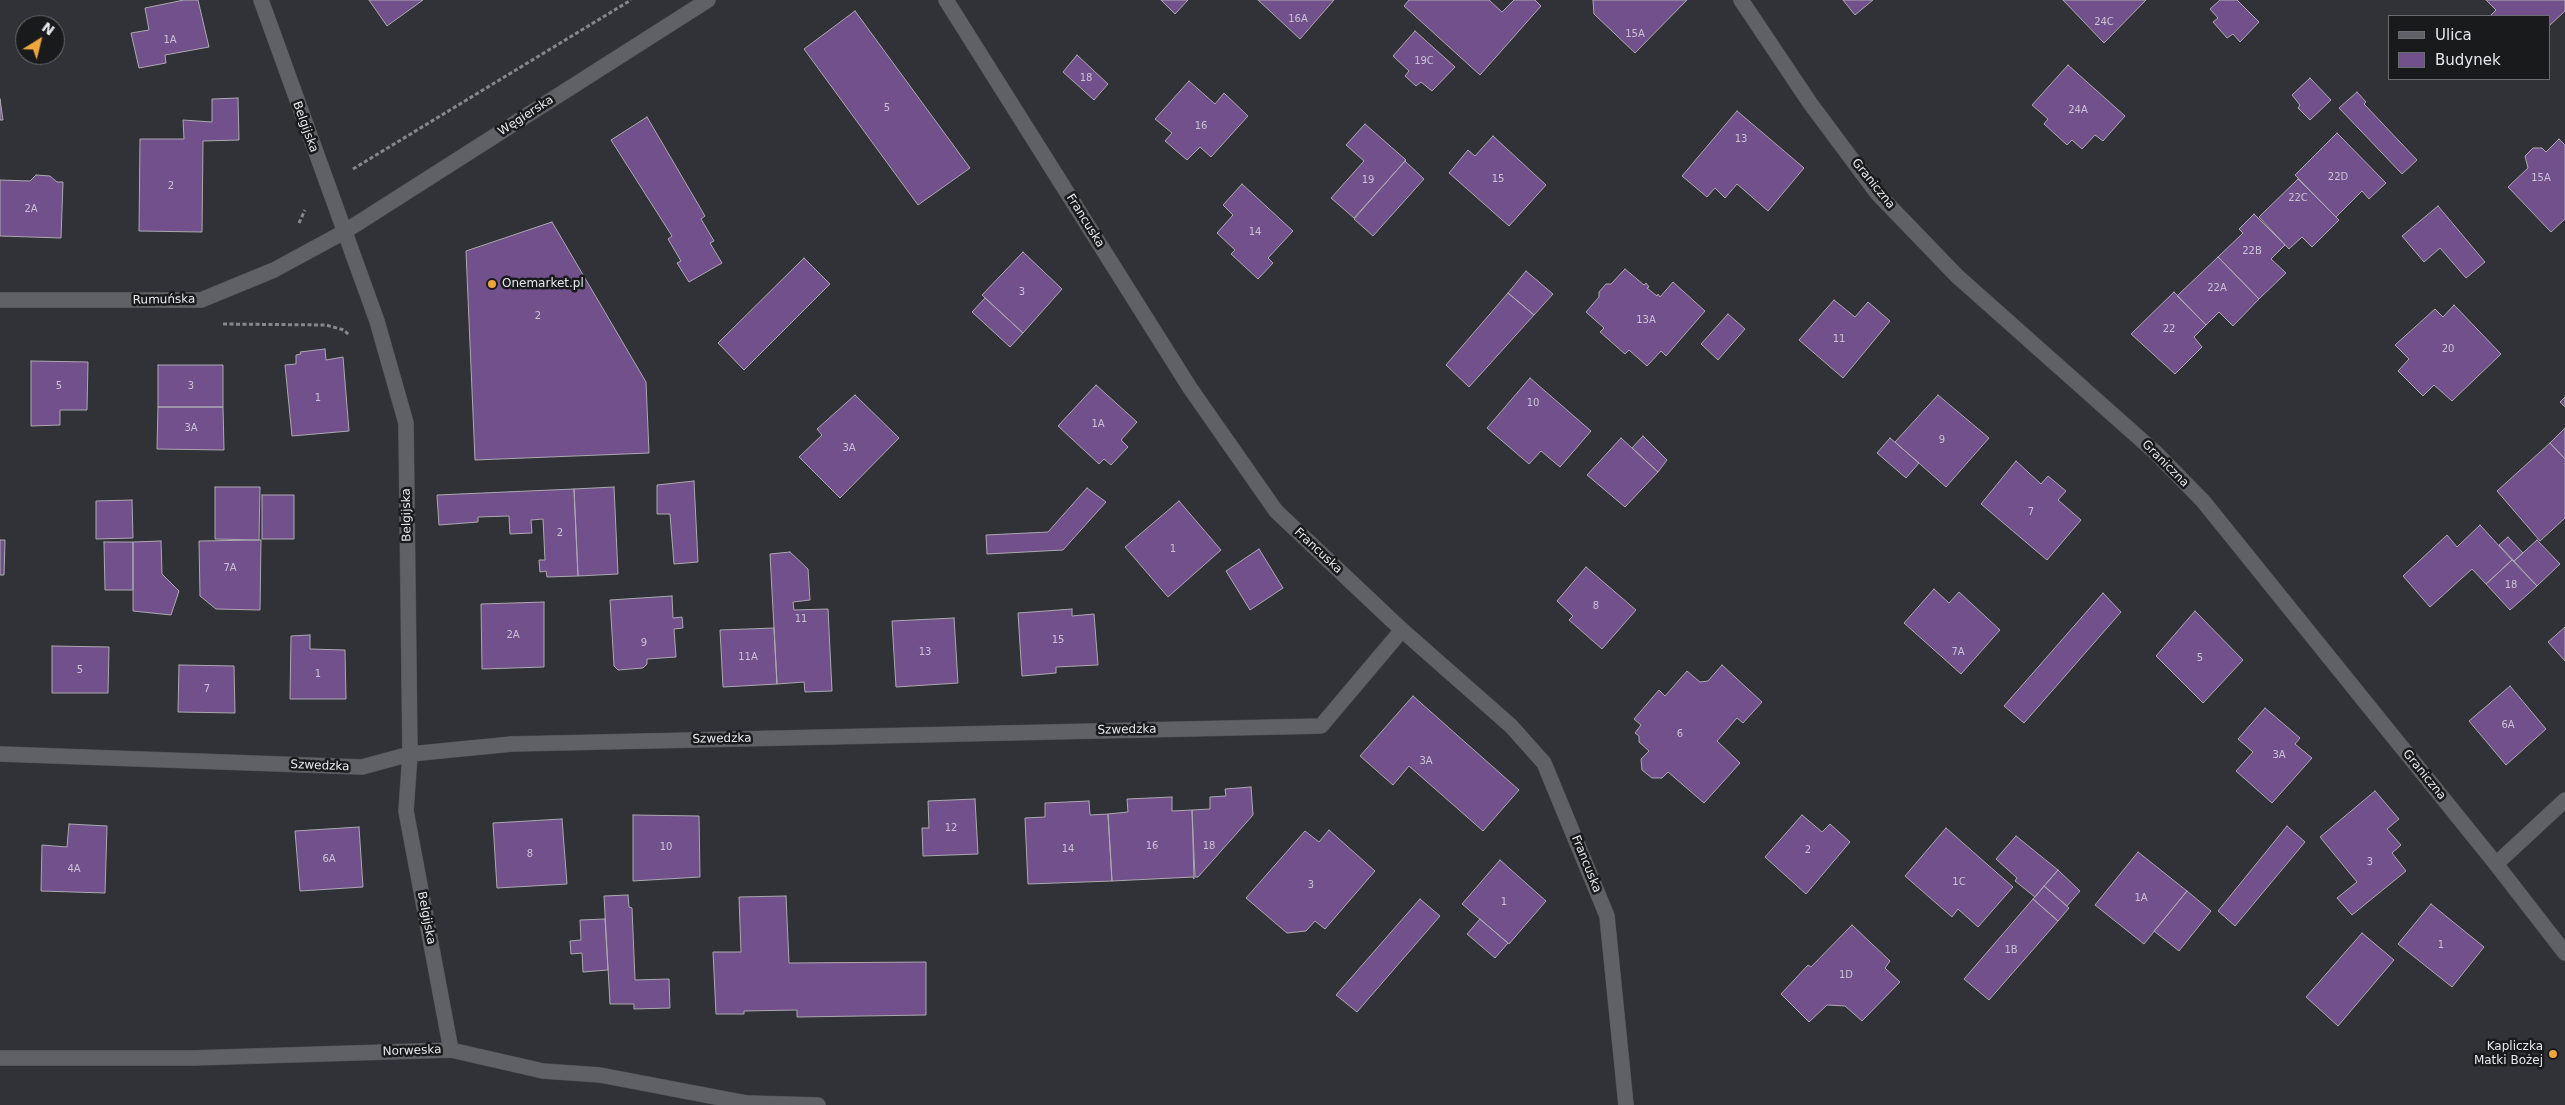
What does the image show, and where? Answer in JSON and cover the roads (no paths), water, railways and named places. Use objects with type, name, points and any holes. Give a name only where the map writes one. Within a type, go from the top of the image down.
[{"type":"street","name":"Belgijska","points":[[261,0],[377,321],[406,423],[410,754],[406,811],[451,1050]]},
{"type":"street","name":"Węgierska","points":[[344,232],[708,0]]},
{"type":"street","name":"Francuska","points":[[946,0],[1190,388],[1276,511],[1402,630],[1511,726],[1544,763],[1607,916],[1626,1105]]},
{"type":"street","name":"Graniczna","points":[[1741,0],[1810,103],[1877,193],[1956,276],[2156,453],[2203,501],[2496,864],[2565,953]]},
{"type":"street","name":"Rumuńska","points":[[0,300],[200,300],[274,270],[344,232]]},
{"type":"street","name":"Szwedzka","points":[[0,754],[362,767],[410,754],[512,744],[1321,726],[1402,630]]},
{"type":"street","points":[[2496,864],[2565,800]]},
{"type":"street","name":"Norweska","points":[[0,1058],[192,1058],[451,1050],[543,1071],[600,1075],[747,1103],[818,1105]]},
{"type":"place","name":"Onemarket.pl","points":[[492,284]]},
{"type":"place","name":"Kapliczka Matki Bożej","points":[[2553,1054]]}]
